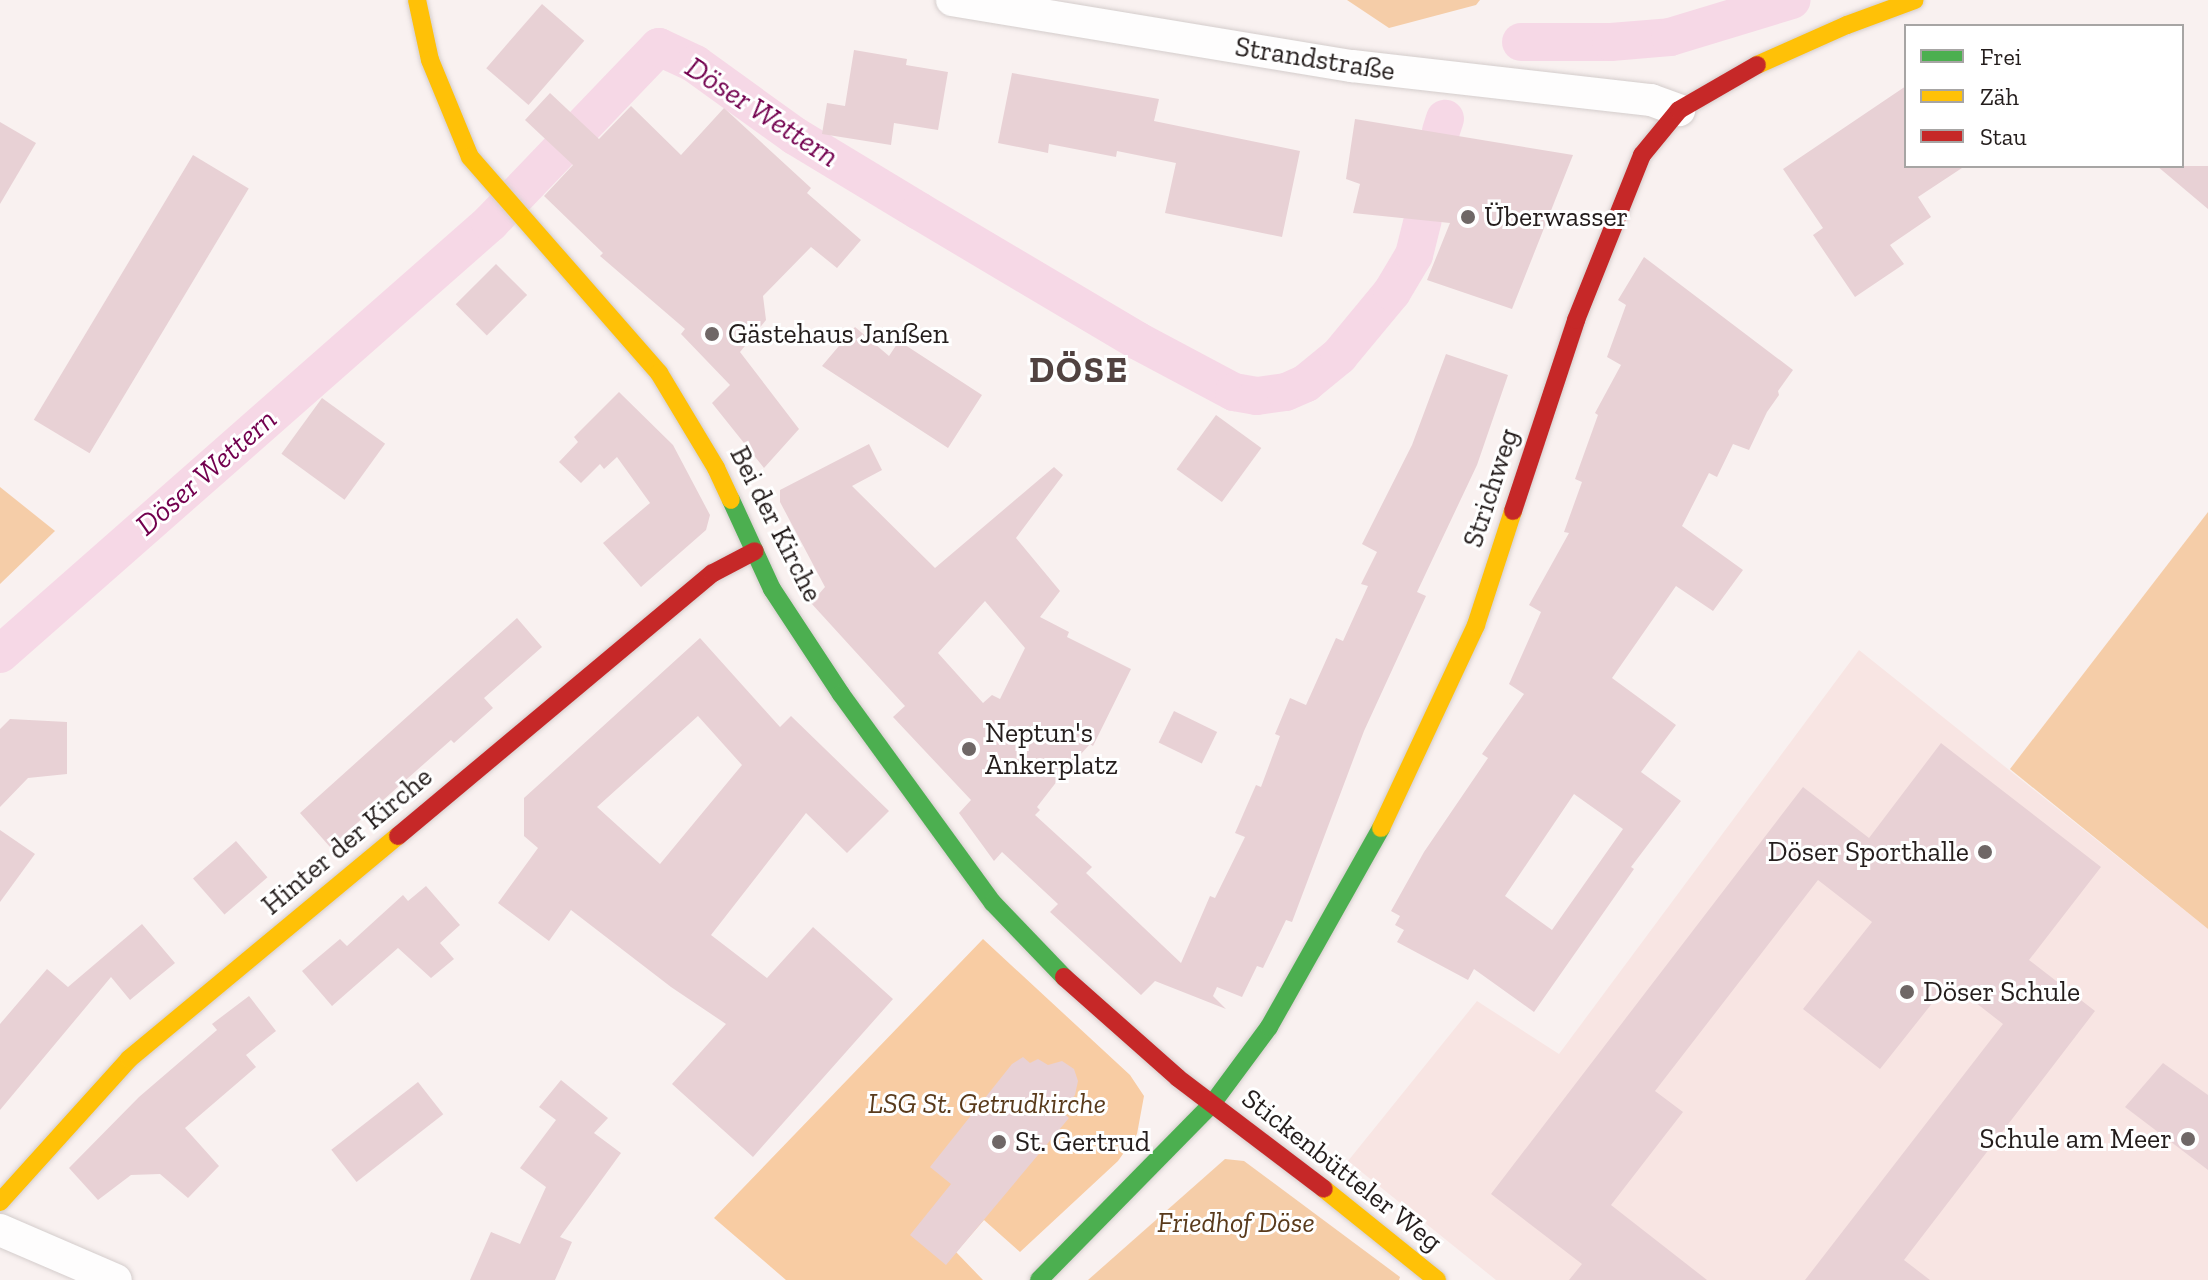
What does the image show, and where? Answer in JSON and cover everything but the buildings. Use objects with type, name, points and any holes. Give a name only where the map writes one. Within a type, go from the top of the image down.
[{"type":"street","name":"Bei der Kirche","points":[[417,0],[430,60],[470,157],[659,373],[716,468],[772,589],[841,694],[993,903],[1061,974],[1178,1078],[1212,1104]]},
{"type":"street","name":"Strandstraße","points":[[952,0],[1352,66],[1651,100],[1679,110]]},
{"type":"street","name":"Strichweg","points":[[1039,1280],[1212,1104],[1269,1027],[1368,857],[1476,625],[1576,320],[1642,155],[1679,110],[1742,72],[1847,25],[1915,0]]},
{"type":"street","name":"Hinter der Kirche","points":[[0,1202],[129,1059],[713,573],[755,551]]},
{"type":"street","name":"Stickenbütteler Weg","points":[[1212,1104],[1437,1280]]},
{"type":"street","points":[[0,1230],[116,1280]]},
{"type":"shaded area","name":"Döser Schule","points":[[1859,650],[2208,929],[2208,1280],[1496,1280],[1348,1161],[1477,1001],[1559,1054]]},
{"type":"green space","points":[[1347,0],[1480,0],[1476,5],[1389,28]]},
{"type":"green space","points":[[0,487],[55,531],[0,584]]},
{"type":"green space","points":[[2208,512],[2208,929],[2010,769]]},
{"type":"green space","name":"LSG St. Getrudkirche","points":[[983,939],[1130,1075],[1144,1096],[1137,1134],[1118,1161],[1020,1252],[984,1220],[956,1252],[983,1280],[786,1280],[714,1218]]},
{"type":"green space","name":"Friedhof Döse","points":[[1225,1159],[1244,1161],[1400,1277],[1399,1280],[1088,1280]]},
{"type":"waterway","name":"Döser Wettern","points":[[1521,42],[1611,42],[1670,37],[1792,0]]},
{"type":"waterway","name":"Döser Wettern","points":[[0,654],[490,223],[659,47],[695,64],[795,136],[919,211],[1138,341],[1234,392],[1257,396],[1286,392],[1306,383],[1339,356],[1392,292],[1414,255],[1423,220]]},
{"type":"waterway","name":"Döser Wettern","points":[[1441,131],[1445,119]]},
{"type":"traffic: fast","points":[[731,500],[772,589],[841,694],[993,903],[1064,977]]},
{"type":"traffic: fast","points":[[1039,1280],[1212,1104],[1269,1027],[1381,828]]},
{"type":"traffic: slow","points":[[417,0],[430,60],[470,157],[659,373],[716,468],[731,500]]},
{"type":"traffic: slow","points":[[1757,65],[1847,25],[1915,0]]},
{"type":"traffic: slow","points":[[1381,828],[1476,625],[1513,511]]},
{"type":"traffic: slow","points":[[0,1202],[129,1059],[398,836]]},
{"type":"traffic: slow","points":[[1324,1189],[1437,1280]]},
{"type":"traffic: jam","points":[[1513,511],[1576,320],[1642,155],[1679,110],[1757,65]]},
{"type":"traffic: jam","points":[[398,836],[713,573],[755,551]]},
{"type":"traffic: jam","points":[[1064,977],[1178,1078],[1324,1189]]},
{"type":"place","name":"Überwasser","points":[[1468,217]]},
{"type":"place","name":"Gästehaus Janßen","points":[[712,334]]},
{"type":"place","name":"Neptun's Ankerplatz","points":[[969,749]]},
{"type":"place","name":"Döser Sporthalle","points":[[1985,852]]},
{"type":"place","name":"Döser Schule","points":[[1907,992]]},
{"type":"place","name":"Schule am Meer","points":[[2188,1139]]},
{"type":"place","name":"St. Gertrud","points":[[999,1142]]},
{"type":"district","name":"DÖSE","points":[[1079,370]]}]
